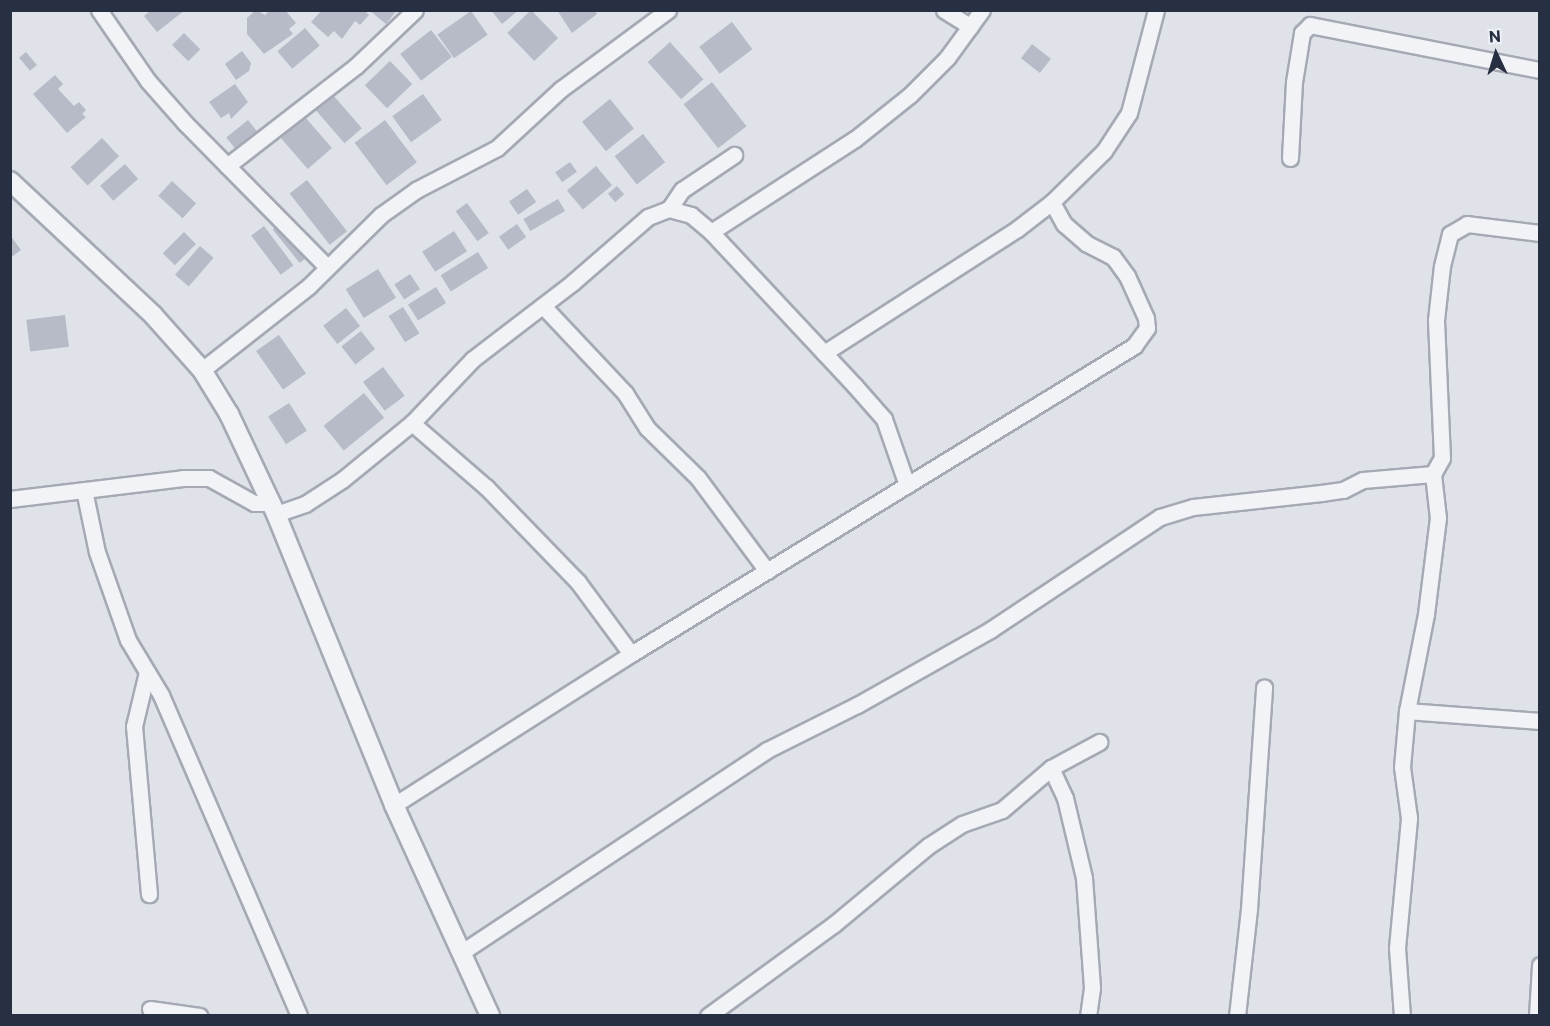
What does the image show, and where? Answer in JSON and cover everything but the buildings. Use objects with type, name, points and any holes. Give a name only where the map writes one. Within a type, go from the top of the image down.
[{"type":"street","points":[[99,10],[147,81],[326,266]]},
{"type":"street","points":[[227,166],[356,66],[416,10]]},
{"type":"street","points":[[202,370],[309,286],[326,266],[381,215],[416,190],[497,148],[561,89],[668,10]]},
{"type":"street","points":[[944,10],[970,26]]},
{"type":"street","points":[[711,232],[855,139],[892,110],[947,58],[982,10]]},
{"type":"street","points":[[824,353],[1017,229],[1052,202],[1104,151],[1129,113],[1156,10]]},
{"type":"street","points":[[1290,158],[1294,82],[1302,33],[1310,25],[1539,70]]},
{"type":"street","points":[[10,499],[183,478],[209,478],[254,503],[274,509],[305,504],[342,480],[412,423],[461,370],[543,306],[648,217],[669,209],[682,190],[734,155]]},
{"type":"street","points":[[10,181],[153,315],[202,370],[245,444],[274,509],[394,805],[490,1016]]},
{"type":"street","points":[[394,805],[631,654],[1134,346],[1144,334],[1146,318],[1122,270],[1105,250],[1076,236],[1064,224],[1052,202]]},
{"type":"street","points":[[669,209],[691,215],[711,232],[884,419],[908,485]]},
{"type":"street","points":[[1402,1016],[1397,948],[1409,818],[1402,767],[1407,711],[1426,614],[1438,518],[1433,474],[1442,458],[1436,320],[1442,266],[1450,234],[1467,224],[1539,233]]},
{"type":"street","points":[[543,306],[625,393],[647,428],[698,477],[767,571]]},
{"type":"street","points":[[412,423],[486,487],[578,582],[631,654]]},
{"type":"street","points":[[462,952],[767,750],[868,700],[980,636],[1160,517],[1193,507],[1342,490],[1363,480],[1433,474]]},
{"type":"street","points":[[84,490],[110,594],[128,640],[161,695],[300,1016]]},
{"type":"street","points":[[147,672],[134,726],[149,894]]},
{"type":"street","points":[[1237,1016],[1249,909],[1264,688]]},
{"type":"street","points":[[1407,711],[1539,721]]},
{"type":"street","points":[[708,1016],[832,925],[928,846],[962,824],[1002,810],[1050,768],[1099,742]]},
{"type":"street","points":[[1050,768],[1065,798],[1084,878],[1092,988],[1088,1016]]},
{"type":"street","points":[[1537,1016],[1539,965]]},
{"type":"street","points":[[150,1009],[200,1016]]}]
